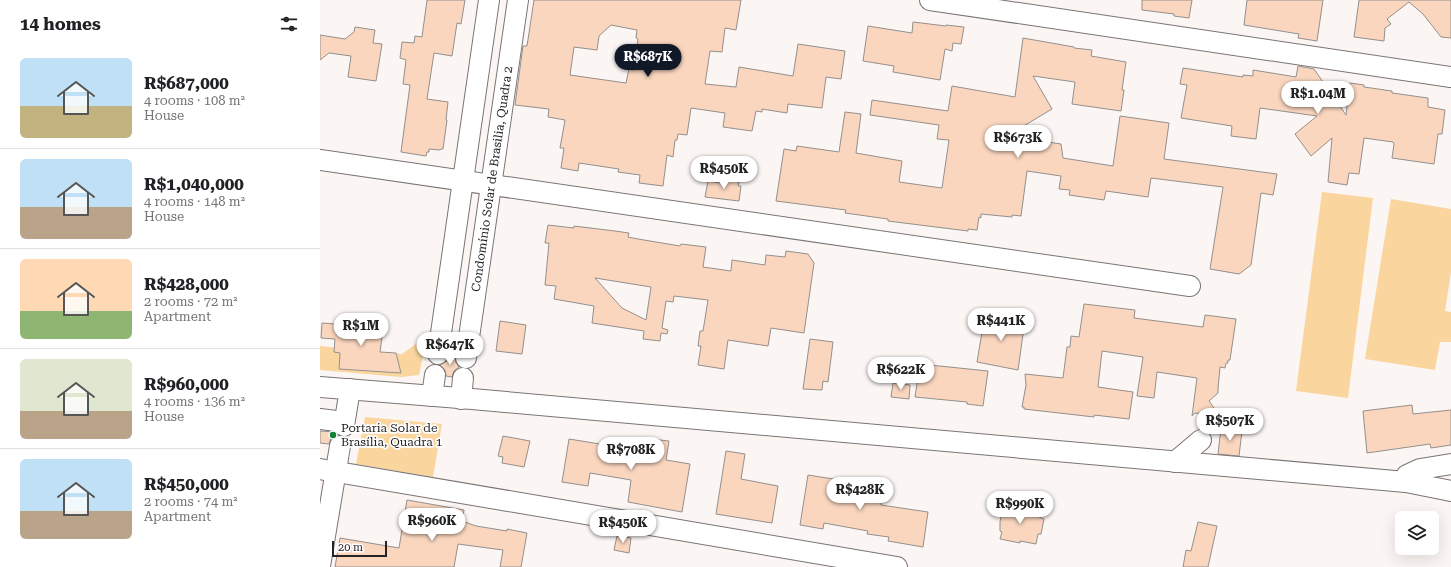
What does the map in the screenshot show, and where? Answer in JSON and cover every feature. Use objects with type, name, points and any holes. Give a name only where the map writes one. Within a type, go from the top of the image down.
[{"type":"street","points":[[463,181],[489,0]]},
{"type":"street","name":"Condomínio Solar de Brasilia, Quadra 2","points":[[463,181],[439,346],[468,350],[518,0]]},
{"type":"street","points":[[930,0],[1451,77]]},
{"type":"street","points":[[320,160],[1190,286]]},
{"type":"street","points":[[432,396],[435,375]]},
{"type":"street","points":[[461,399],[463,378]]},
{"type":"street","points":[[320,419],[344,424],[350,389]]},
{"type":"street","points":[[321,392],[350,389],[432,396],[1406,482],[1451,491]]},
{"type":"street","points":[[1175,462],[1201,440]]},
{"type":"street","points":[[320,566],[328,470],[340,446]]},
{"type":"street","points":[[1406,482],[1407,475],[1420,469],[1451,464]]},
{"type":"street","points":[[328,470],[897,567]]},
{"type":"shaded area","points":[[1322,192],[1373,198],[1348,398],[1296,391]]},
{"type":"shaded area","points":[[1391,199],[1451,209],[1451,272],[1445,311],[1451,312],[1451,342],[1440,342],[1435,370],[1365,359]]},
{"type":"shaded area","points":[[427,336],[419,375],[401,377],[320,370],[320,346],[402,354]]},
{"type":"shaded area","points":[[365,417],[442,424],[433,477],[356,464]]},
{"type":"building","points":[[427,0],[465,0],[461,24],[457,23],[452,56],[434,53],[427,99],[448,102],[447,120],[443,149],[429,149],[426,156],[401,152],[410,85],[403,84],[406,60],[400,58],[402,42],[414,43],[415,36],[422,37]]},
{"type":"building","points":[[534,0],[741,0],[736,30],[725,28],[722,52],[710,51],[705,84],[736,87],[739,67],[793,76],[798,44],[845,51],[841,79],[826,77],[822,108],[788,104],[787,113],[762,109],[762,112],[756,111],[752,131],[723,127],[725,113],[691,108],[687,135],[678,134],[677,140],[675,140],[673,157],[667,155],[663,186],[639,183],[640,175],[618,172],[619,169],[579,163],[578,171],[561,168],[564,148],[560,148],[565,120],[548,117],[549,109],[515,105],[523,46],[527,46]],"holes":[[[611,25],[637,30],[636,38],[638,39],[634,70],[629,69],[626,83],[570,75],[574,47],[597,50],[599,36]]]},
{"type":"building","points":[[1142,0],[1192,0],[1189,18],[1174,16],[1174,14],[1142,10]]},
{"type":"building","points":[[1247,0],[1323,0],[1317,41],[1298,38],[1299,34],[1244,25]]},
{"type":"building","points":[[1359,0],[1451,0],[1451,38],[1441,37],[1423,14],[1409,2],[1387,19],[1391,24],[1385,28],[1384,41],[1354,37]]},
{"type":"building","points":[[913,22],[964,27],[961,44],[953,43],[952,51],[945,49],[940,80],[893,72],[894,66],[863,61],[868,26],[912,33]]},
{"type":"building","points":[[355,27],[375,30],[373,43],[382,44],[376,81],[348,77],[351,56],[329,53],[320,60],[320,35],[345,39],[354,32]]},
{"type":"building","points":[[1023,38],[1092,50],[1091,56],[1126,62],[1121,111],[1072,104],[1075,82],[1033,76],[1052,109],[1007,136],[1061,144],[1063,158],[1113,166],[1120,116],[1169,123],[1164,159],[1277,174],[1273,195],[1261,193],[1251,265],[1239,274],[1210,269],[1223,187],[1151,178],[1148,197],[1106,191],[1104,200],[1069,195],[1070,190],[1059,189],[1061,176],[1027,171],[1021,216],[1012,215],[1012,217],[981,214],[981,218],[979,217],[977,230],[968,229],[968,231],[888,221],[888,219],[845,213],[846,210],[776,201],[784,149],[796,151],[797,146],[839,152],[845,112],[861,114],[856,153],[902,161],[899,182],[942,188],[949,140],[937,139],[939,125],[870,115],[872,100],[948,111],[952,86],[1015,97]]},
{"type":"building","points":[[1298,66],[1314,69],[1346,115],[1350,83],[1364,85],[1364,87],[1392,91],[1392,93],[1428,98],[1428,107],[1445,110],[1442,134],[1438,134],[1434,164],[1392,158],[1393,142],[1364,138],[1359,174],[1349,173],[1347,185],[1328,182],[1332,138],[1311,156],[1295,134],[1317,116],[1260,108],[1256,139],[1231,136],[1232,126],[1181,118],[1187,85],[1180,84],[1183,68],[1243,77],[1243,75],[1253,76],[1253,70],[1296,77]]},
{"type":"building","points":[[721,179],[739,182],[738,186],[741,186],[739,201],[705,197],[708,181],[721,183]]},
{"type":"building","points":[[548,225],[574,228],[574,226],[629,233],[628,237],[638,239],[680,246],[681,244],[706,247],[703,267],[731,271],[732,260],[765,265],[766,255],[785,257],[786,251],[808,254],[814,263],[804,333],[771,328],[768,346],[728,340],[724,369],[698,365],[701,346],[698,346],[700,331],[703,331],[708,300],[674,296],[673,302],[666,301],[662,328],[668,330],[667,334],[661,333],[660,341],[643,339],[644,331],[592,323],[594,306],[554,299],[556,286],[545,285],[549,243],[545,243]],"holes":[[[595,278],[651,287],[646,320],[622,308]]]},
{"type":"building","points":[[1084,304],[1135,310],[1134,318],[1203,327],[1205,315],[1236,319],[1230,360],[1226,363],[1225,368],[1220,367],[1218,393],[1209,401],[1214,408],[1205,414],[1195,413],[1192,416],[1197,378],[1157,372],[1154,398],[1137,396],[1143,357],[1102,351],[1098,387],[1133,392],[1129,419],[1094,415],[1094,417],[1024,409],[1024,407],[1022,407],[1026,385],[1025,374],[1063,378],[1067,347],[1070,347],[1071,336],[1079,337]]},
{"type":"building","points":[[985,314],[1025,320],[1018,370],[977,362]]},
{"type":"building","points":[[347,320],[384,323],[380,352],[396,353],[401,373],[339,369],[340,353],[334,352],[335,339],[321,338],[322,323],[347,325]]},
{"type":"building","points":[[500,321],[526,325],[522,354],[496,351]]},
{"type":"building","points":[[810,339],[833,342],[828,382],[823,381],[822,390],[803,389]]},
{"type":"building","points":[[449,355],[455,356],[456,363],[459,367],[454,371],[452,377],[446,376],[445,370],[440,365],[447,361]]},
{"type":"building","points":[[920,364],[988,371],[983,406],[967,404],[967,402],[915,397]]},
{"type":"building","points":[[893,383],[910,385],[909,399],[891,397]]},
{"type":"building","points":[[1412,405],[1413,414],[1451,410],[1451,445],[1431,448],[1430,444],[1367,453],[1363,411]]},
{"type":"building","points":[[1221,428],[1242,431],[1239,456],[1218,454]]},
{"type":"building","points":[[320,431],[335,432],[337,435],[331,438],[329,444],[320,443]]},
{"type":"building","points":[[503,436],[530,441],[524,467],[502,463],[503,457],[498,456]]},
{"type":"building","points":[[569,439],[649,452],[650,439],[669,441],[666,460],[690,464],[682,512],[628,502],[631,480],[590,473],[588,486],[562,482]]},
{"type":"building","points":[[726,451],[745,454],[741,479],[778,486],[772,523],[716,514]]},
{"type":"building","points":[[808,475],[884,487],[881,505],[928,512],[923,547],[888,541],[889,537],[867,534],[868,531],[824,523],[823,529],[800,525]]},
{"type":"building","points":[[407,500],[464,510],[462,521],[476,526],[507,531],[507,529],[527,533],[521,567],[500,567],[503,550],[458,544],[454,567],[335,567],[340,538],[399,548]]},
{"type":"building","points":[[1003,505],[1027,509],[1029,514],[1037,515],[1044,519],[1041,534],[1038,534],[1036,544],[1020,541],[1020,543],[1000,539],[1002,532],[1000,531],[1000,522]]},
{"type":"building","points":[[1198,522],[1217,526],[1208,567],[1183,567],[1186,550],[1191,551]]},
{"type":"building","points":[[617,536],[631,538],[629,553],[614,550]]},
{"type":"place","name":"Portaria Solar de Brasília, Quadra 1","points":[[333,435]]}]
